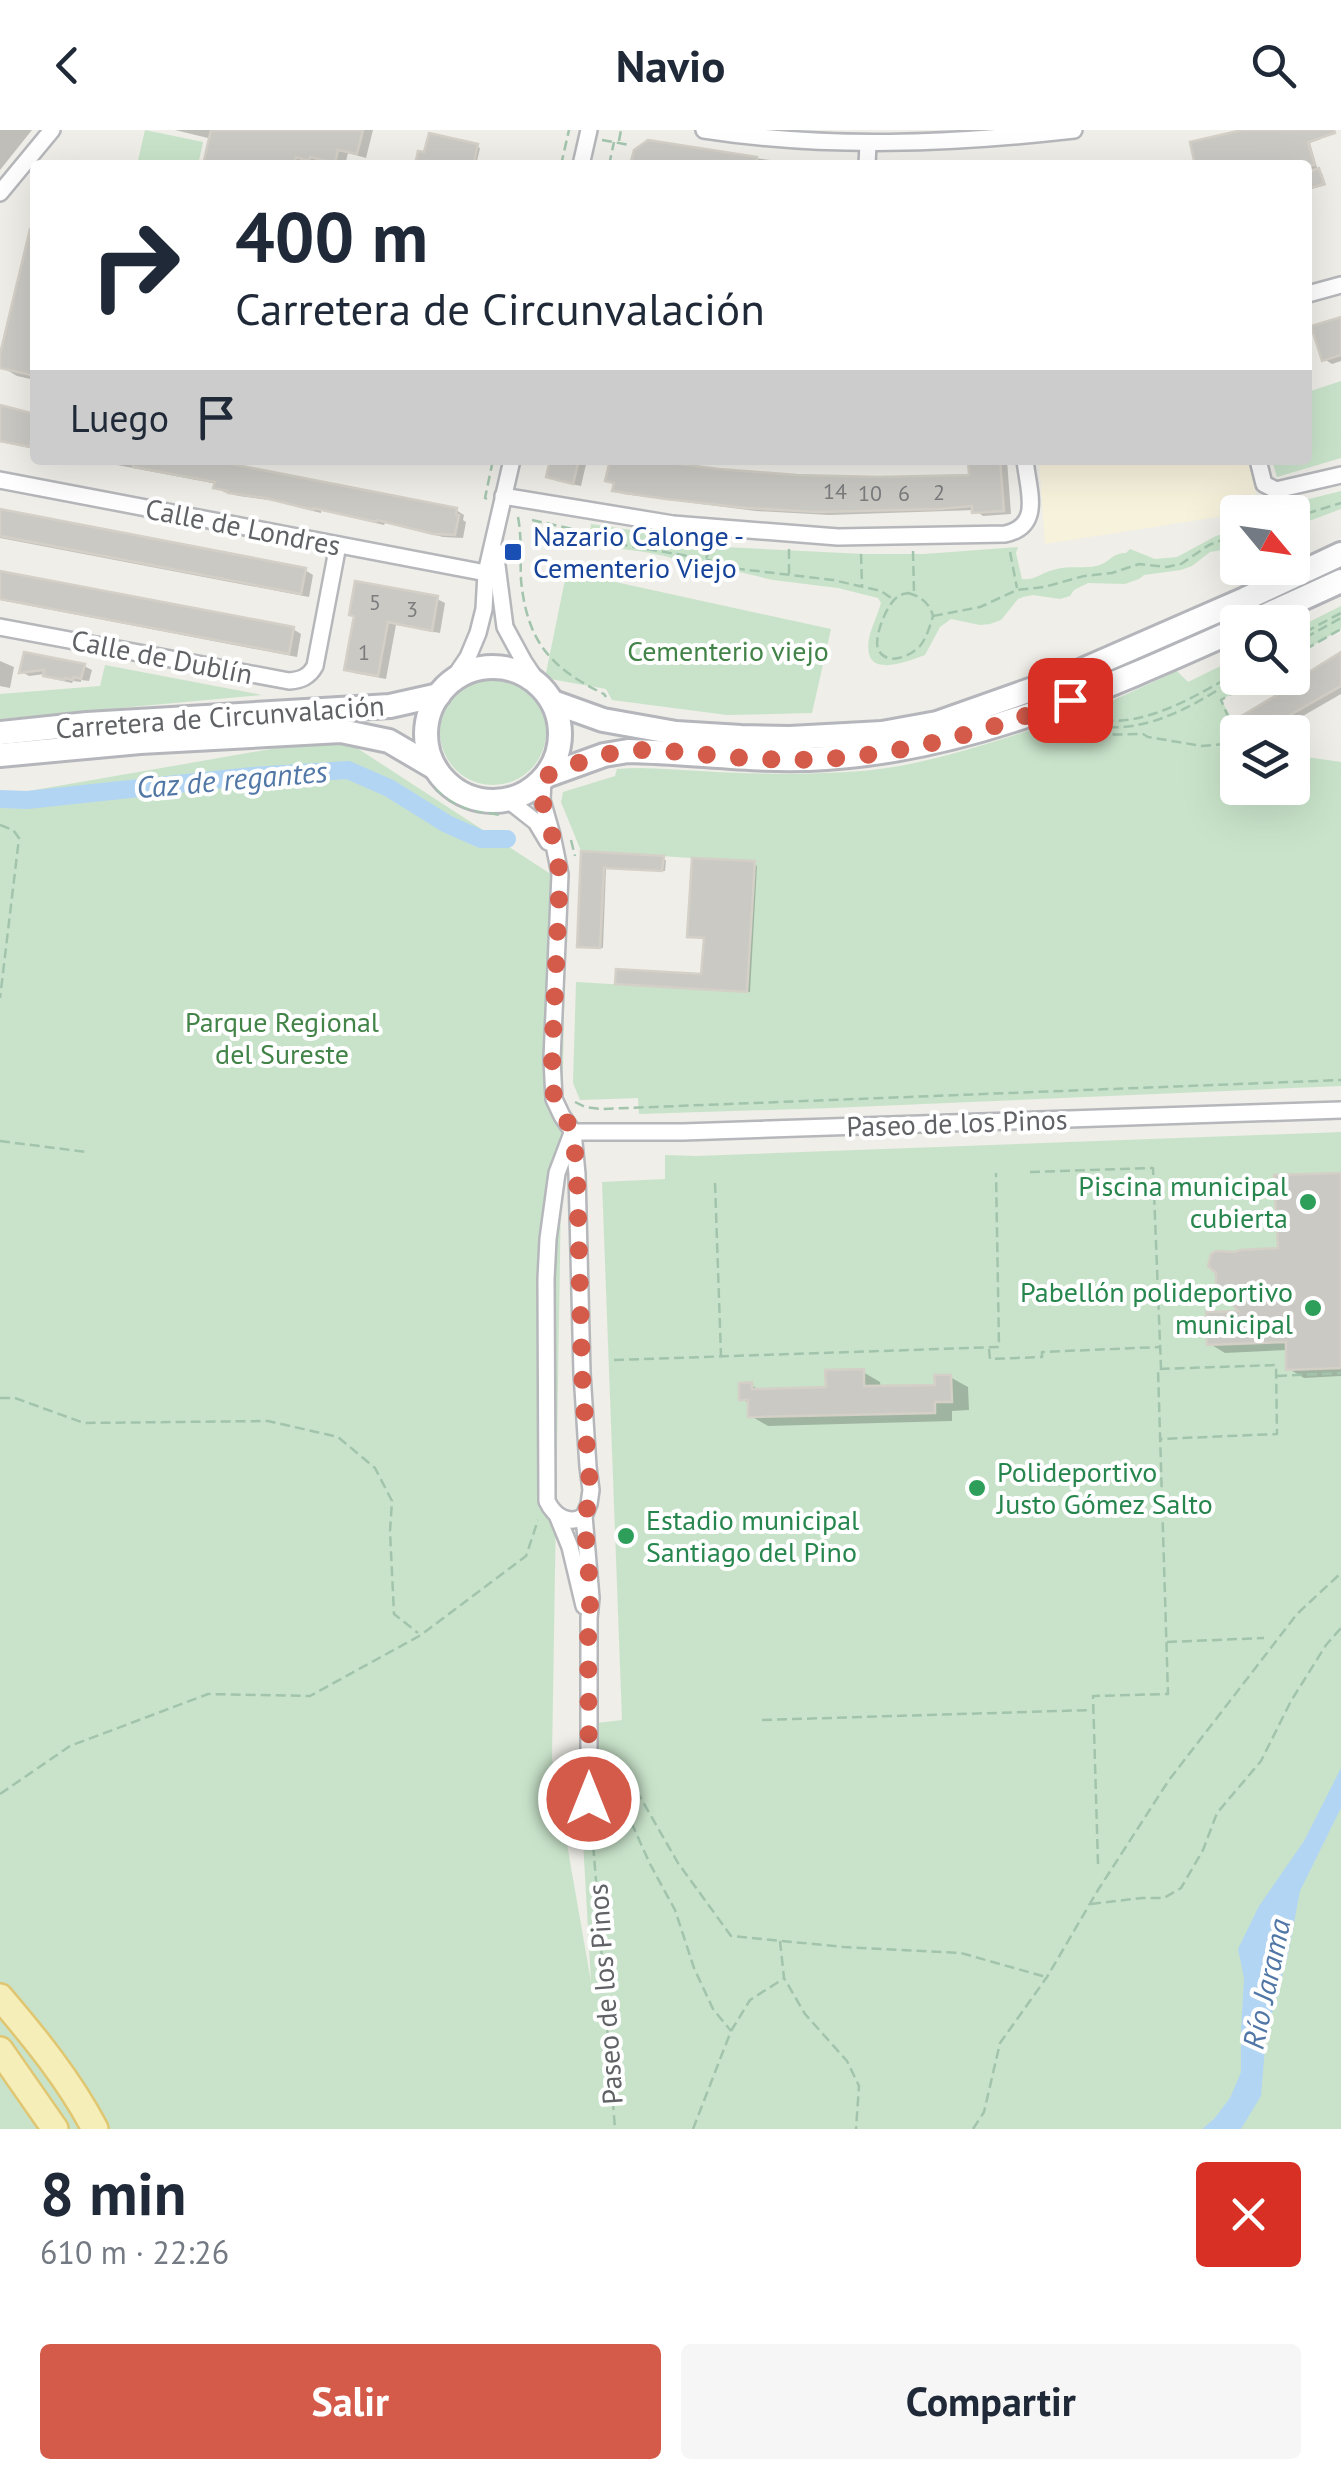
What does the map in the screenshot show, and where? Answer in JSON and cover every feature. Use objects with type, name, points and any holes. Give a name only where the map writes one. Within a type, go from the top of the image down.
[{"type":"main road","points":[[546,694],[559,718],[559,751],[553,766],[533,789],[508,808],[466,796],[436,778],[426,731],[430,712],[445,689],[476,669],[517,671],[546,694],[603,720],[676,733],[790,738],[882,733],[937,723],[1064,678],[1341,554]]},
{"type":"main road","points":[[1289,605],[1341,582]]},
{"type":"main road","points":[[544,778],[628,750],[783,760],[924,746],[1072,709],[1220,637]]},
{"type":"main road","name":"Carretera de Circunvalación","points":[[0,733],[390,706],[445,689]]},
{"type":"main road","name":"Carretera de Circunvalación","points":[[0,755],[340,730],[389,741],[436,778]]},
{"type":"main road","points":[[0,1998],[36,2039],[95,2129]]},
{"type":"main road","points":[[0,2050],[55,2129]]},
{"type":"street","points":[[0,193],[52,130]]},
{"type":"street","points":[[582,160],[589,130]]},
{"type":"street","points":[[704,130],[868,144],[1074,130]]},
{"type":"street","points":[[867,160],[868,144]]},
{"type":"street","points":[[1312,293],[1341,285]]},
{"type":"street","points":[[445,689],[468,657],[478,633],[486,574],[511,465]]},
{"type":"street","points":[[503,496],[673,524],[838,537],[1012,539],[1026,526],[1030,515],[1025,465]]},
{"type":"street","points":[[1259,465],[1264,484],[1276,490],[1341,474]]},
{"type":"street","name":"Calle de Londres","points":[[0,480],[486,574]]},
{"type":"street","points":[[494,542],[506,627],[546,694]]},
{"type":"street","name":"Calle de Dublín","points":[[0,626],[288,681],[300,680],[311,674],[315,666],[338,545]]},
{"type":"street","points":[[544,778],[542,800],[560,874],[552,1059],[554,1099],[573,1132],[577,1174],[582,1373],[591,1490],[584,1516],[591,1598],[589,1799]]},
{"type":"street","points":[[508,808],[536,822],[558,858]]},
{"type":"street","name":"Paseo de los Pinos","points":[[573,1132],[683,1132],[1341,1110]]},
{"type":"street","points":[[573,1132],[557,1173],[548,1239],[547,1500],[566,1532],[588,1618]]},
{"type":"street","points":[[557,1515],[568,1520],[584,1516]]},
{"type":"path","points":[[563,160],[569,130]]},
{"type":"path","points":[[611,160],[621,130]]},
{"type":"path","points":[[1310,513],[1341,504]]},
{"type":"path","points":[[514,511],[520,527],[525,606],[533,635],[559,668],[607,699]]},
{"type":"path","points":[[532,520],[577,530],[590,538],[740,569],[833,580],[881,592],[894,600]]},
{"type":"path","points":[[1012,539],[1016,590]]},
{"type":"path","points":[[933,616],[980,607],[1016,590],[1112,574],[1139,564],[1181,564],[1220,541]]},
{"type":"path","points":[[705,559],[714,544]]},
{"type":"path","points":[[788,549],[789,576]]},
{"type":"path","points":[[860,552],[862,588]]},
{"type":"path","points":[[913,552],[914,594]]},
{"type":"path","points":[[914,594],[927,603],[933,616],[928,633],[907,656],[882,656],[877,635],[894,600],[914,594]]},
{"type":"path","points":[[1310,632],[1341,616]]},
{"type":"path","points":[[1310,647],[1341,629]]},
{"type":"path","points":[[1090,717],[1128,720],[1171,707],[1220,684]]},
{"type":"path","points":[[1072,709],[1090,726],[1122,728],[1162,718],[1220,688]]},
{"type":"path","points":[[1072,709],[1078,730],[1091,736],[1143,734],[1202,746],[1235,743],[1236,735],[1221,700],[1229,695]]},
{"type":"path","points":[[436,778],[447,798],[467,810],[508,808]]},
{"type":"path","points":[[0,825],[14,830],[19,838],[0,998]]},
{"type":"path","points":[[570,836],[575,850],[574,868]]},
{"type":"path","points":[[572,1099],[586,1108],[601,1109],[1341,1080]]},
{"type":"path","points":[[0,1141],[86,1152]]},
{"type":"path","points":[[1030,1172],[1153,1168],[1161,1369]]},
{"type":"path","points":[[614,1360],[999,1347],[996,1173]]},
{"type":"path","points":[[714,1183],[721,1356]]},
{"type":"path","points":[[990,1347],[990,1358],[1160,1348]]},
{"type":"path","points":[[1098,1864],[1093,1696],[1168,1694],[1166,1642],[1160,1440],[1158,1369],[1276,1365],[1278,1434],[1160,1440]]},
{"type":"path","points":[[1276,1376],[1341,1373]]},
{"type":"path","points":[[0,1398],[15,1398],[84,1423],[268,1421],[338,1437],[375,1468],[392,1501],[394,1614],[420,1635]]},
{"type":"path","points":[[0,1794],[70,1746],[208,1694],[310,1696],[420,1635],[526,1556],[538,1520],[544,1514],[557,1515]]},
{"type":"path","points":[[973,2129],[984,2112],[1000,2043],[1047,1977],[1169,1780],[1296,1614],[1341,1573]]},
{"type":"path","points":[[1090,1904],[1164,1898],[1181,1888],[1203,1850],[1217,1813],[1261,1761],[1291,1701],[1341,1628]]},
{"type":"path","points":[[1166,1642],[1264,1638]]},
{"type":"path","points":[[762,1720],[1093,1710]]},
{"type":"path","points":[[589,1737],[639,1796],[678,1862],[731,1936],[961,1953],[1047,1977]]},
{"type":"path","points":[[639,1796],[627,1813],[675,1910],[713,2010],[731,2030]]},
{"type":"path","name":"Paseo de los Pinos","points":[[589,1799],[615,2129]]},
{"type":"path","points":[[780,1939],[784,1978],[805,2014],[847,2061],[859,2086],[856,2129]]},
{"type":"path","points":[[693,2129],[731,2030],[750,2000],[784,1978]]},
{"type":"green space","points":[[145,130],[203,142],[199,160],[138,160]]},
{"type":"green space","points":[[1341,381],[1341,458],[1277,477],[1273,465],[1312,465],[1312,391]]},
{"type":"green space","points":[[1341,491],[1341,509],[1310,521],[1310,499]]},
{"type":"green space","points":[[591,524],[677,537],[677,544],[710,551],[724,547],[924,554],[1018,547],[1022,579],[1026,579],[1059,569],[1100,565],[1130,549],[1155,559],[1177,557],[1220,535],[1220,550],[1210,552],[1192,566],[1144,575],[1125,584],[1088,583],[1060,599],[1023,597],[1001,620],[990,624],[951,619],[940,627],[925,655],[885,665],[871,658],[868,649],[881,603],[878,598],[718,567],[704,574],[664,556],[589,545]]},
{"type":"green space","name":"Cementerio viejo","points":[[587,563],[585,584],[588,576],[831,629],[812,713],[727,715],[612,700],[606,689],[545,678],[566,575]]},
{"type":"green space","points":[[1341,606],[1341,629],[1310,647],[1310,622]]},
{"type":"green space","points":[[105,665],[262,695],[0,719],[0,694],[100,686]]},
{"type":"green space","points":[[1220,666],[1220,695],[1229,695],[1221,700],[1230,715],[1220,715],[1220,805],[1310,805],[1310,757],[1341,762],[1341,1086],[639,1114],[638,1098],[580,1100],[573,1083],[576,982],[747,992],[755,862],[581,851],[561,802],[563,792],[615,776],[617,769],[792,774],[902,766],[1068,721],[1177,671],[1188,682]]},
{"type":"green space","points":[[493,679],[513,683],[531,694],[542,712],[546,732],[542,752],[531,770],[513,781],[493,785],[473,781],[455,770],[444,752],[440,732],[444,712],[455,694],[473,683]]},
{"type":"green space","name":"Parque Regional del Sureste","points":[[340,737],[566,884],[552,1758],[591,1982],[580,1725],[622,1720],[602,1182],[665,1179],[665,1155],[1341,1132],[1341,2129],[0,2129],[0,796]]},
{"type":"sand","points":[[1039,465],[1249,465],[1256,495],[1220,495],[1220,517],[1045,544]]},
{"type":"water","name":"Río Jarama","points":[[1341,1768],[1341,1808],[1300,1891],[1266,2036],[1261,2096],[1241,2129],[1202,2129],[1230,2098],[1241,2072],[1244,1978],[1238,1949],[1259,1906],[1304,1841]]},
{"type":"building","points":[[211,130],[363,130],[357,154],[338,150],[336,160],[204,160]]},
{"type":"building","points":[[1242,130],[1335,133],[1308,142],[1315,165],[1312,160],[1194,160],[1190,142]]},
{"type":"building","points":[[429,133],[478,144],[475,160],[416,160],[418,151],[424,152]]},
{"type":"building","points":[[648,140],[757,160],[631,160],[634,150]]},
{"type":"building","points":[[1319,168],[1324,184],[1312,188],[1312,171]]},
{"type":"building","points":[[30,229],[30,375],[0,368]]},
{"type":"building","points":[[1341,317],[1341,355],[1322,361],[1312,326]]},
{"type":"building","points":[[0,405],[30,413],[30,447],[0,441]]},
{"type":"building","points":[[237,465],[457,508],[459,515],[455,535],[433,534],[228,493],[213,488],[215,482],[133,467]]},
{"type":"building","points":[[549,465],[578,465],[573,484],[546,477]]},
{"type":"building","points":[[609,465],[687,465],[797,475],[879,477],[969,475],[968,465],[1000,465],[1004,511],[972,513],[972,506],[819,512],[746,508],[612,491],[614,483],[605,481]]},
{"type":"building","points":[[0,509],[306,568],[301,594],[0,536]]},
{"type":"building","points":[[0,571],[294,627],[289,654],[0,599]]},
{"type":"building","points":[[355,581],[438,596],[432,631],[388,622],[378,676],[344,670],[354,616],[349,615]]},
{"type":"building","points":[[24,652],[85,664],[81,679],[43,676],[44,670],[19,673]]},
{"type":"building","points":[[1341,652],[1341,686],[1290,715],[1243,715],[1277,695],[1310,695],[1310,671]]},
{"type":"building","points":[[581,851],[664,856],[662,871],[604,868],[600,948],[577,947]]},
{"type":"building","points":[[692,858],[755,861],[747,992],[615,984],[616,969],[701,974],[704,938],[687,937]]},
{"type":"building","points":[[1341,1173],[1341,1368],[1286,1370],[1286,1342],[1207,1345],[1206,1312],[1238,1311],[1216,1284],[1216,1273],[1208,1266],[1211,1254],[1278,1248],[1274,1175]]},
{"type":"building","points":[[864,1369],[864,1386],[935,1385],[934,1375],[951,1375],[952,1402],[935,1402],[935,1413],[748,1417],[748,1400],[739,1400],[739,1383],[752,1382],[752,1389],[826,1387],[825,1370]]},
{"type":"waterway","name":"Caz de regantes","points":[[0,799],[27,800],[348,770],[481,839],[507,839]]},
{"type":"place","name":"Nazario Calonge - Cementerio Viejo","points":[[513,552]]},
{"type":"place","name":"Piscina municipal cubierta","points":[[1308,1202]]},
{"type":"place","name":"Pabellón polideportivo municipal","points":[[1313,1308]]},
{"type":"place","name":"Polideportivo Justo Gómez Salto","points":[[977,1488]]},
{"type":"place","name":"Estadio municipal Santiago del Pino","points":[[626,1536]]},
{"type":"route","points":[[589,1799],[591,1598],[584,1516],[591,1490],[582,1373],[577,1174],[573,1132],[554,1099],[552,1059],[560,874],[542,800],[543,780],[576,764],[628,750],[783,760],[924,746],[1000,726],[1070,700]]}]
